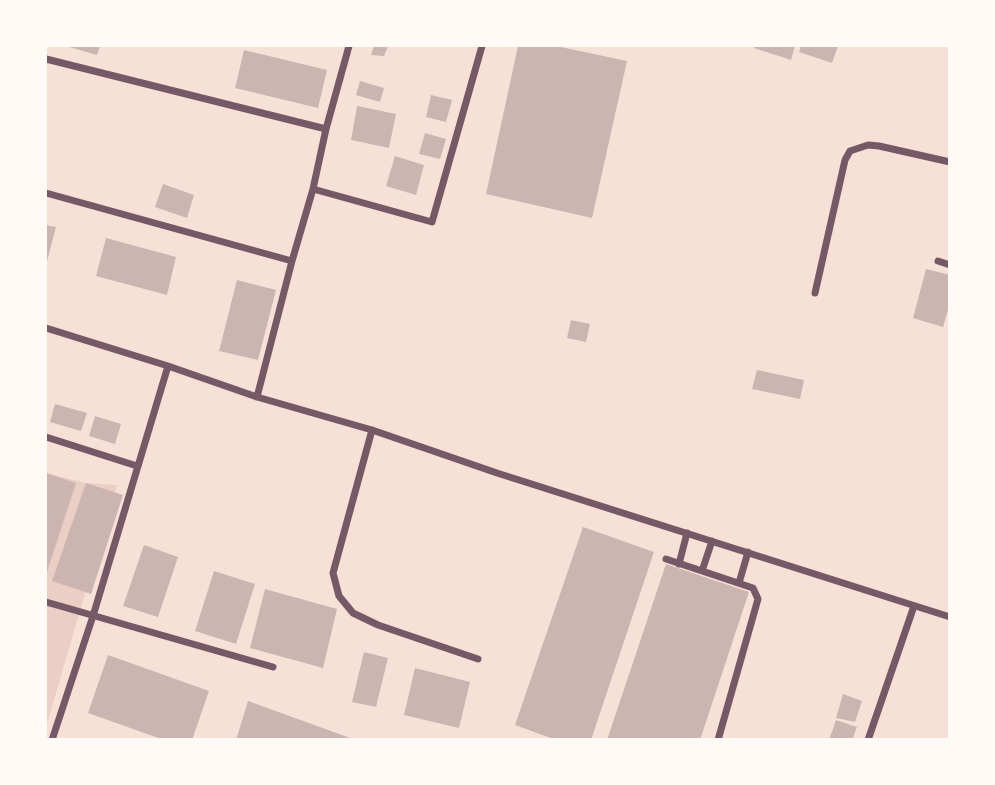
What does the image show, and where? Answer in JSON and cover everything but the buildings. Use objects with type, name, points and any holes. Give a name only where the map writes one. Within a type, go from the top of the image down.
[{"type":"street","points":[[257,397],[349,46]]},
{"type":"street","points":[[313,188],[432,222],[482,46]]},
{"type":"street","points":[[46,59],[326,129]]},
{"type":"street","points":[[815,293],[845,160],[850,151],[868,145],[879,146],[950,162]]},
{"type":"street","points":[[46,192],[292,261]]},
{"type":"street","points":[[938,261],[950,265]]},
{"type":"street","points":[[46,328],[257,397],[372,430],[497,473],[950,617]]},
{"type":"street","points":[[52,740],[93,616],[168,366]]},
{"type":"street","points":[[372,430],[333,573],[339,596],[353,613],[378,625],[478,659]]},
{"type":"street","points":[[46,437],[137,466]]},
{"type":"street","points":[[679,564],[687,533]]},
{"type":"street","points":[[702,571],[712,541]]},
{"type":"street","points":[[739,583],[748,552]]},
{"type":"street","points":[[666,559],[753,588],[758,599],[718,740]]},
{"type":"street","points":[[46,602],[272,667]]},
{"type":"street","points":[[868,740],[914,606]]},
{"type":"shaded area","points":[[46,473],[86,483],[117,485],[46,727]]}]
